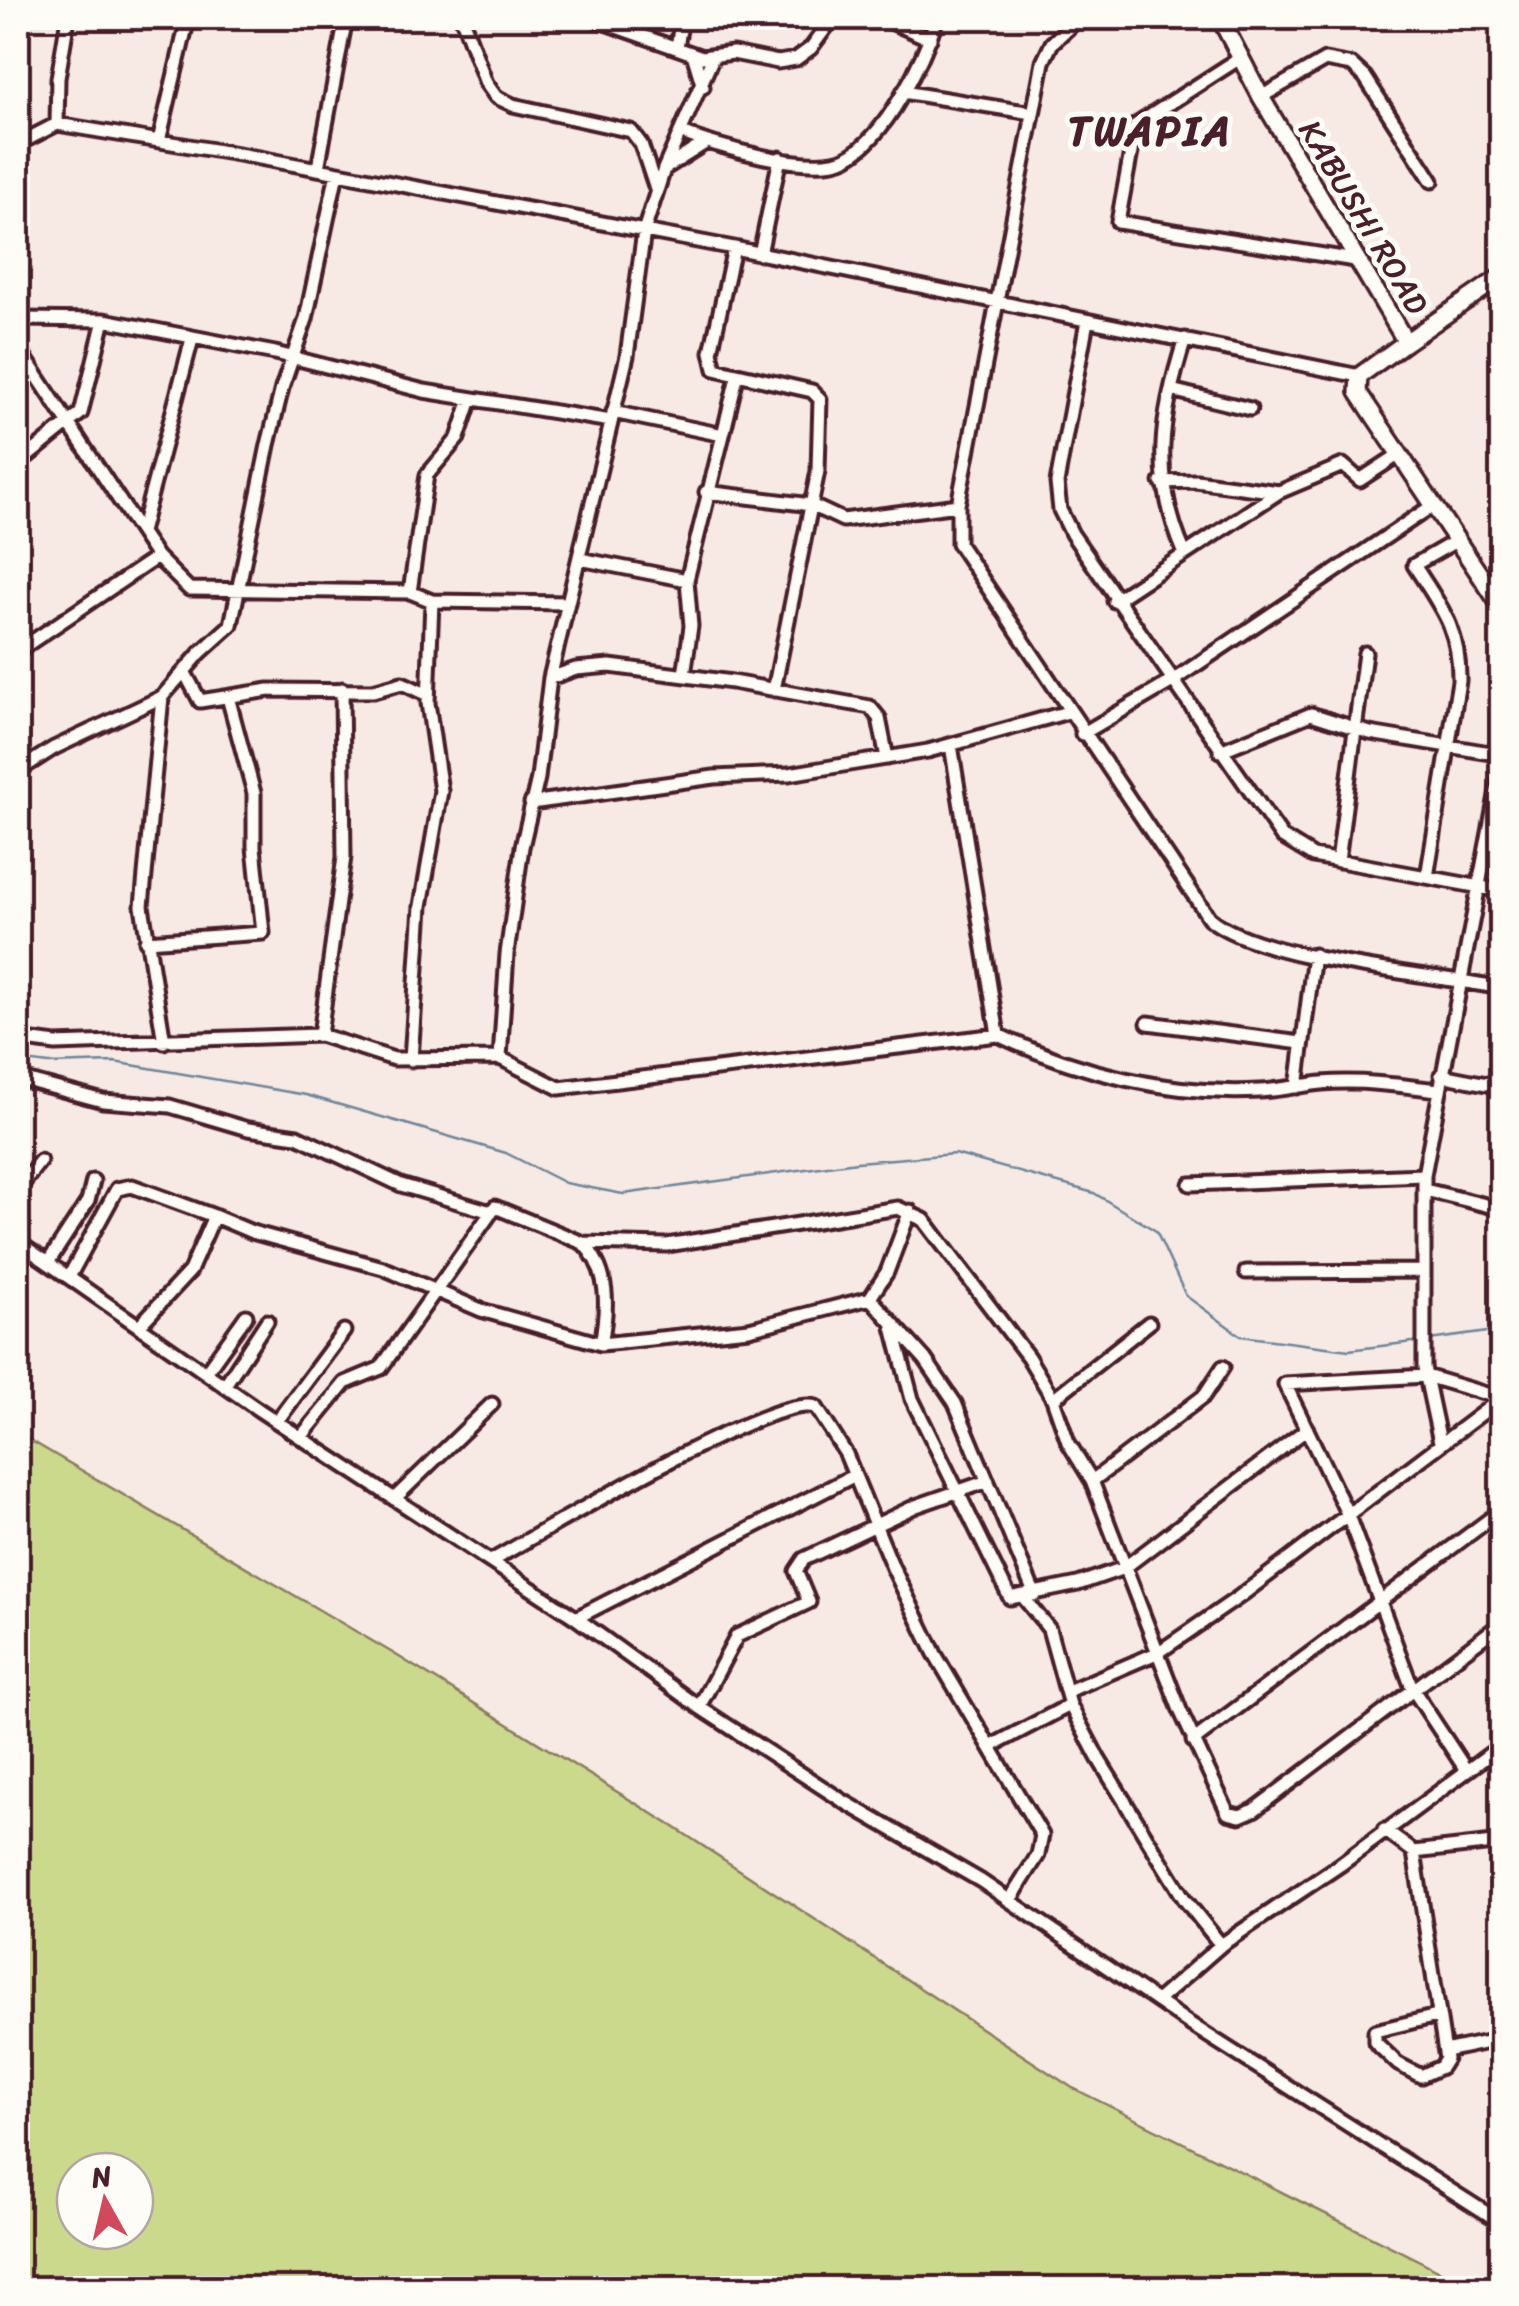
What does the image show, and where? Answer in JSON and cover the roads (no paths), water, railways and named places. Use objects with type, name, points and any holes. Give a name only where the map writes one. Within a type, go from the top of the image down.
[{"type":"main road","name":"KABUSHI ROAD","points":[[1220,18],[1261,97],[1406,342],[1502,276]]},
{"type":"main road","points":[[1406,342],[1360,376],[1358,392],[1502,608]]},
{"type":"street","points":[[57,124],[58,78],[68,18]]},
{"type":"street","points":[[159,141],[188,18]]},
{"type":"street","points":[[318,168],[346,18]]},
{"type":"street","points":[[462,18],[496,96],[514,106],[631,131],[641,144],[657,190]]},
{"type":"street","points":[[591,18],[693,54],[733,54],[778,62],[796,59],[811,48],[833,18]]},
{"type":"street","points":[[677,48],[682,18]]},
{"type":"street","points":[[882,18],[930,39]]},
{"type":"street","points":[[680,132],[705,142],[780,158],[833,162],[846,158],[888,114],[903,92],[930,39],[936,18]]},
{"type":"street","points":[[1080,18],[1052,43],[1043,62],[958,505],[958,543],[1208,918],[1228,934],[1314,956],[1502,988]]},
{"type":"street","points":[[693,54],[703,88]]},
{"type":"street","points":[[500,1058],[507,954],[530,803],[538,778],[550,678],[628,356],[644,231],[664,169],[703,88],[713,57]]},
{"type":"street","points":[[1240,58],[1136,125],[1118,222],[1355,260]]},
{"type":"street","points":[[1261,97],[1324,60],[1352,65],[1375,91],[1432,181]]},
{"type":"street","points":[[903,92],[1032,113]]},
{"type":"street","points":[[18,144],[57,124],[318,168],[1360,376]]},
{"type":"street","points":[[664,169],[705,142]]},
{"type":"street","points":[[760,254],[780,158]]},
{"type":"street","points":[[18,771],[54,748],[162,698],[231,625],[264,462],[282,388],[294,358],[336,173]]},
{"type":"street","points":[[734,248],[710,360],[720,374],[817,394],[822,431],[812,506],[774,690]]},
{"type":"street","points":[[18,319],[104,320],[294,358],[397,386],[723,435]]},
{"type":"street","points":[[18,464],[71,426],[87,399],[104,320]]},
{"type":"street","points":[[1087,321],[1058,483],[1060,510],[1114,601],[1282,837],[1299,850],[1338,861],[1502,892]]},
{"type":"street","points":[[141,532],[192,339]]},
{"type":"street","points":[[1184,554],[1161,482],[1171,390],[1185,339]]},
{"type":"street","points":[[18,347],[157,557],[189,590],[410,592],[432,600],[568,603]]},
{"type":"street","points":[[684,675],[692,626],[687,580],[737,377]]},
{"type":"street","points":[[1171,390],[1250,409]]},
{"type":"street","points":[[410,592],[427,475],[458,438],[472,399]]},
{"type":"street","points":[[1114,601],[1280,492],[1344,465],[1354,479],[1360,480],[1398,455]]},
{"type":"street","points":[[1161,482],[1196,481],[1280,492]]},
{"type":"street","points":[[706,492],[812,506],[843,520],[958,505]]},
{"type":"street","points":[[1082,734],[1172,682],[1432,506]]},
{"type":"street","points":[[1427,877],[1460,652],[1453,626],[1414,565],[1456,541]]},
{"type":"street","points":[[18,651],[157,557]]},
{"type":"street","points":[[580,559],[687,580]]},
{"type":"street","points":[[411,1060],[421,906],[441,791],[428,695],[432,600]]},
{"type":"street","points":[[1338,861],[1359,729],[1366,653]]},
{"type":"street","points":[[550,678],[590,666],[684,675],[870,707],[879,718],[887,758]]},
{"type":"street","points":[[185,673],[200,701],[270,690],[373,691],[402,683],[428,695]]},
{"type":"street","points":[[320,1035],[344,857],[342,689]]},
{"type":"street","points":[[146,941],[263,934],[254,847],[254,793],[228,697]]},
{"type":"street","points":[[162,698],[144,872],[146,941],[164,1042]]},
{"type":"street","points":[[530,803],[714,777],[789,774],[887,758],[1068,712]]},
{"type":"street","points":[[1220,751],[1305,714],[1359,729],[1502,754]]},
{"type":"street","points":[[950,745],[998,1035]]},
{"type":"street","points":[[1440,1442],[1426,1376],[1424,1174],[1502,764]]},
{"type":"street","points":[[1297,1087],[1314,956]]},
{"type":"street","points":[[1148,1023],[1301,1044]]},
{"type":"street","points":[[18,1039],[56,1044],[320,1035],[367,1052],[411,1060],[500,1058],[559,1088],[998,1035],[1028,1052],[1118,1078],[1215,1091],[1377,1082],[1438,1090]]},
{"type":"street","points":[[1440,1075],[1502,1087]]},
{"type":"street","points":[[18,1078],[104,1102],[170,1106],[248,1129],[298,1136],[401,1185],[491,1212]]},
{"type":"street","points":[[18,1190],[40,1161]]},
{"type":"street","points":[[1190,1184],[1424,1174]]},
{"type":"street","points":[[49,1262],[88,1201],[94,1182]]},
{"type":"street","points":[[70,1275],[117,1189],[132,1186],[319,1252],[383,1268],[482,1310],[602,1344],[749,1329],[799,1313],[870,1298],[886,1272],[910,1211]]},
{"type":"street","points":[[1425,1190],[1502,1209]]},
{"type":"street","points":[[301,1437],[345,1383],[381,1368],[494,1207],[583,1242],[667,1245],[868,1212],[910,1211],[924,1220],[959,1263],[1054,1398],[1068,1442],[1092,1481],[1194,1741],[1223,1807],[1234,1816],[1267,1801],[1502,1623]]},
{"type":"street","points":[[138,1326],[190,1271],[214,1216]]},
{"type":"street","points":[[18,1242],[277,1421],[576,1618],[699,1707],[1010,1900],[1157,2001],[1502,2224]]},
{"type":"street","points":[[583,1242],[598,1260],[604,1282],[602,1344]]},
{"type":"street","points":[[1246,1272],[1424,1271]]},
{"type":"street","points":[[870,1298],[893,1328],[925,1359],[955,1403],[1029,1596],[1048,1629],[1070,1705],[1179,1890],[1220,1945]]},
{"type":"street","points":[[206,1372],[246,1316]]},
{"type":"street","points":[[225,1385],[267,1321]]},
{"type":"street","points":[[1054,1398],[1149,1323]]},
{"type":"street","points":[[893,1328],[912,1400],[1006,1594],[1029,1596],[1124,1568],[1306,1429]]},
{"type":"street","points":[[277,1421],[344,1331]]},
{"type":"street","points":[[1092,1481],[1204,1396],[1223,1367]]},
{"type":"street","points":[[1466,1770],[1412,1688],[1347,1513],[1286,1384],[1426,1376],[1501,1398]]},
{"type":"street","points":[[1068,1691],[1159,1652],[1501,1398]]},
{"type":"street","points":[[394,1499],[492,1404]]},
{"type":"street","points":[[492,1561],[706,1442],[790,1406],[809,1405],[823,1415],[918,1621],[1042,1835],[1038,1855],[1010,1900]]},
{"type":"street","points":[[576,1618],[853,1476]]},
{"type":"street","points":[[699,1707],[737,1636],[809,1602],[796,1571],[798,1563],[958,1490],[988,1481]]},
{"type":"street","points":[[1194,1741],[1502,1510]]},
{"type":"street","points":[[990,1747],[1070,1705]]},
{"type":"street","points":[[1157,2001],[1220,1945],[1502,1745]]},
{"type":"street","points":[[1384,1830],[1414,1852],[1502,1842]]},
{"type":"street","points":[[1414,1852],[1436,2016],[1445,2051],[1442,2067],[1421,2076],[1398,2064],[1375,2042],[1375,2031],[1389,2024],[1436,2016]]},
{"type":"street","points":[[1445,2051],[1502,2039]]},
{"type":"waterway","points":[[18,1060],[49,1064],[114,1062],[306,1095],[506,1153],[565,1183],[623,1194],[857,1162],[955,1154],[1094,1193],[1156,1231],[1186,1296],[1241,1336],[1349,1350],[1421,1341]]},
{"type":"waterway","points":[[1429,1340],[1502,1330]]},
{"type":"district","name":"TWAPIA","points":[[1150,130]]}]
